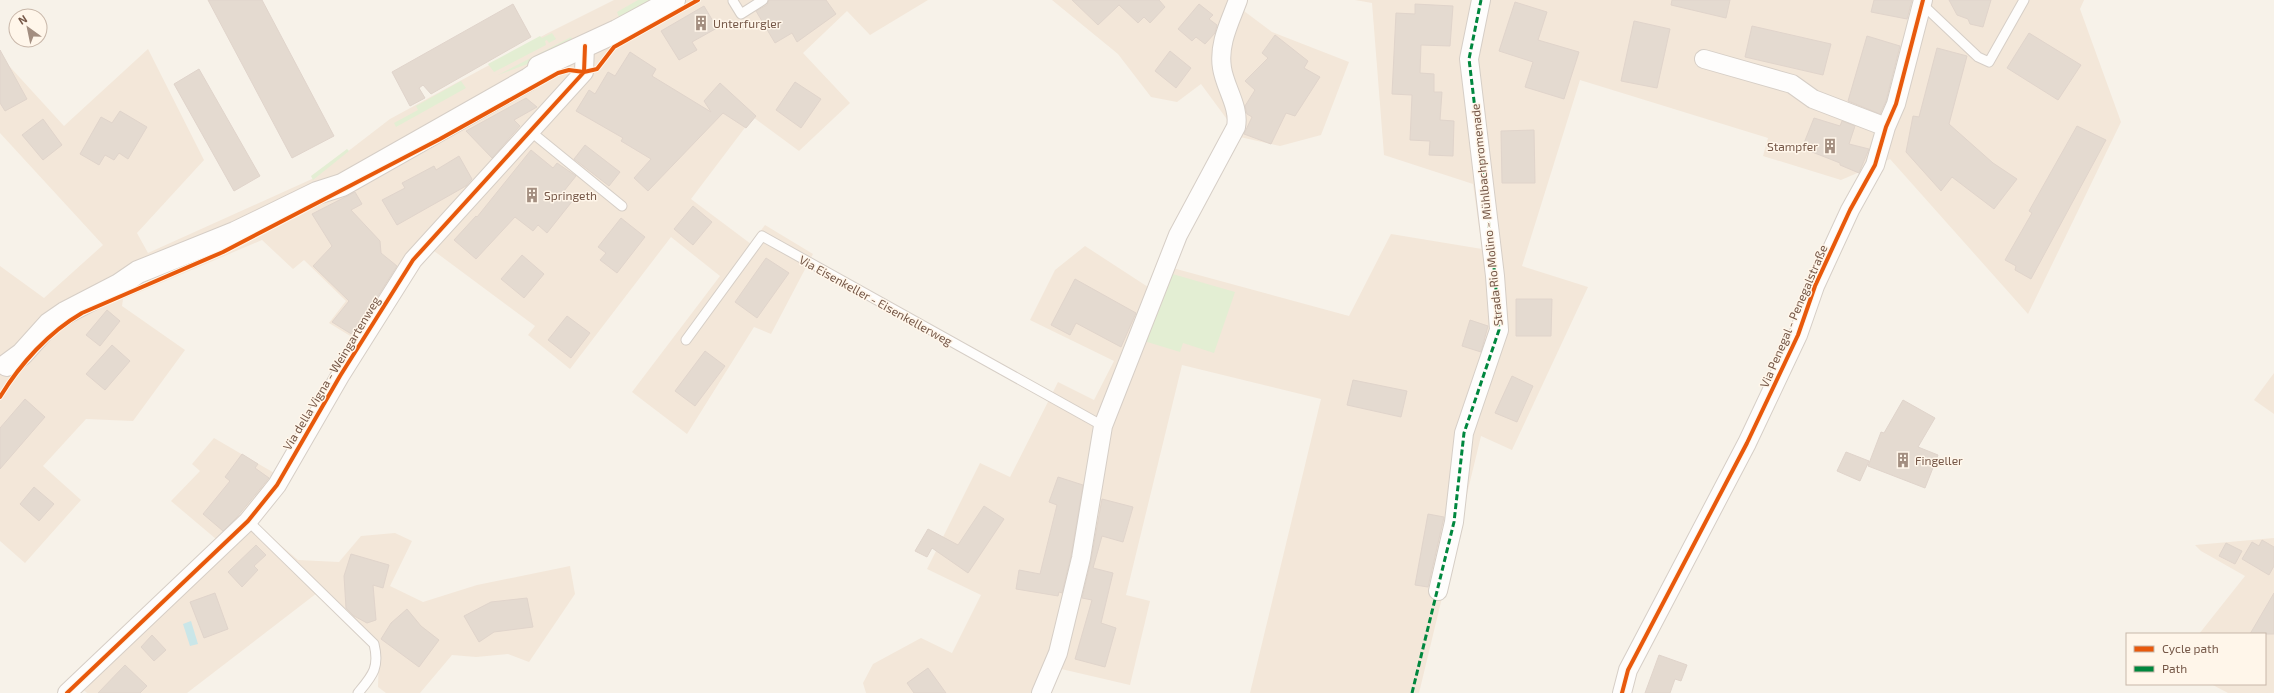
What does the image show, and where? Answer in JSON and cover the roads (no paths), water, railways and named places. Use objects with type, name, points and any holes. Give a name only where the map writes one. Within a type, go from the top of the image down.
[{"type":"main road","points":[[3,370],[16,346],[41,316],[62,299],[94,281],[117,272],[138,272],[235,233],[317,193],[347,166],[405,131],[503,81],[553,62],[674,0]]},
{"type":"street","points":[[1040,693],[1058,653],[1079,566],[1103,426],[1178,235],[1236,127],[1238,119],[1225,81],[1221,51],[1238,0]]},
{"type":"street","name":"Strada Rio Molino - Mühlbachpromenade","points":[[1438,590],[1454,522],[1464,433],[1499,330],[1495,276],[1469,59],[1482,0]]},
{"type":"street","name":"Via Penegal - Penegalstraße","points":[[1622,693],[1628,670],[1747,443],[1798,334],[1815,286],[1850,210],[1875,164],[1886,127],[1896,104],[1923,2]]},
{"type":"street","name":"Via della Vigna - Weingartenweg","points":[[67,693],[248,521],[277,485],[340,376],[413,260],[584,72],[585,46]]},
{"type":"street","points":[[1704,59],[1792,84],[1813,99],[1886,127]]},
{"type":"lane","points":[[733,0],[741,14],[762,0]]},
{"type":"lane","points":[[1923,2],[1978,57],[1989,62],[2024,0]]},
{"type":"lane","points":[[530,131],[622,206]]},
{"type":"lane","name":"Via Eisenkeller - Eisenkellerweg","points":[[686,340],[762,236],[1103,426]]},
{"type":"lane","points":[[248,521],[374,644],[377,656],[373,676],[358,693]]},
{"type":"water","points":[[191,621],[198,644],[190,646],[183,624]]},
{"type":"place","name":"Unterfurgler","points":[[701,23]]},
{"type":"place","name":"Stampfer","points":[[1830,146]]},
{"type":"place","name":"Springeth","points":[[532,195]]},
{"type":"place","name":"Fingeller","points":[[1903,460]]}]
